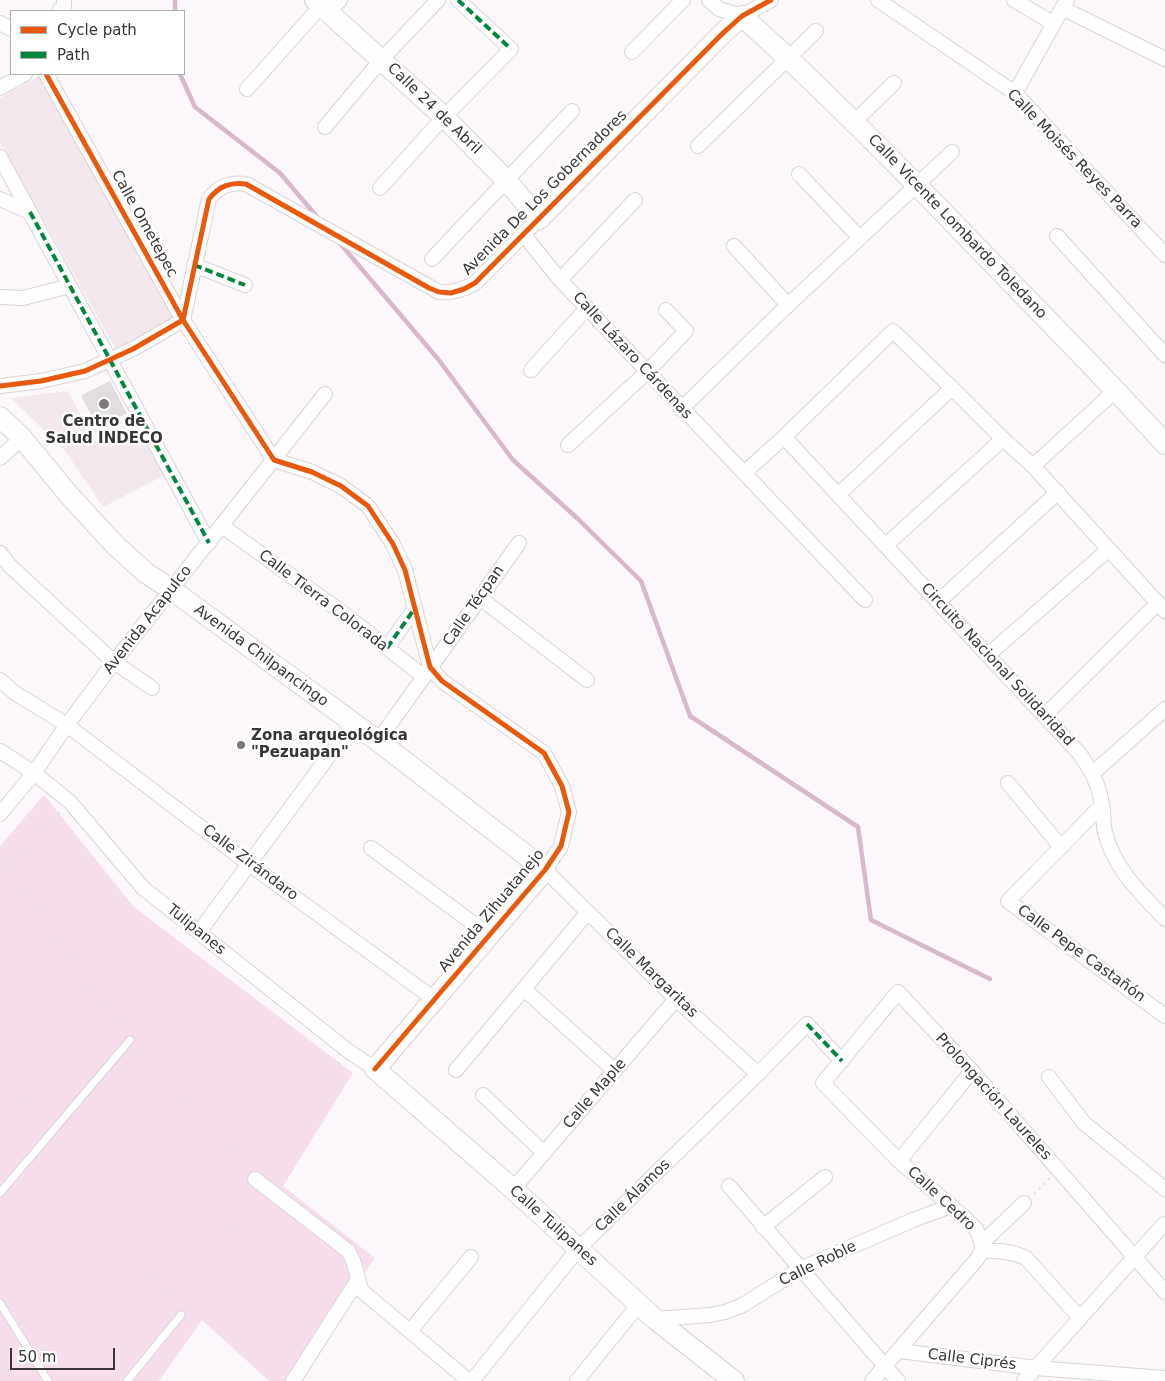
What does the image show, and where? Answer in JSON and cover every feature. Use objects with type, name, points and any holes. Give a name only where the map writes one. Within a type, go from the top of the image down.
[{"type":"street","points":[[325,127],[382,59],[438,0]]},
{"type":"street","points":[[380,188],[444,117],[511,49],[458,0]]},
{"type":"street","points":[[632,52],[683,0]]},
{"type":"street","name":"Calle Vicente Lombardo Toledano","points":[[709,0],[719,9],[736,8],[789,58],[917,185],[1163,437]]},
{"type":"street","name":"Avenida De Los Gobernadores","points":[[183,320],[209,200],[215,191],[235,183],[246,184],[429,288],[439,292],[451,293],[464,289],[475,283],[524,235],[723,33],[736,8],[771,0]]},
{"type":"street","name":"Calle Moisés Reyes Parra","points":[[878,0],[1015,93],[1165,255]]},
{"type":"street","points":[[1014,0],[1054,24]]},
{"type":"street","points":[[247,89],[326,4]]},
{"type":"street","name":"Calle 24 de Abril","points":[[326,4],[444,117],[506,180],[539,219]]},
{"type":"street","points":[[1015,93],[1064,4],[1165,59]]},
{"type":"street","points":[[698,146],[816,31]]},
{"type":"street","points":[[0,88],[23,75]]},
{"type":"street","name":"Calle Ometepec","points":[[47,75],[183,320],[274,460]]},
{"type":"street","points":[[854,122],[894,83]]},
{"type":"street","points":[[432,260],[572,111]]},
{"type":"street","points":[[681,408],[952,152]]},
{"type":"street","points":[[0,157],[208,543]]},
{"type":"street","points":[[799,174],[860,238]]},
{"type":"street","points":[[0,199],[30,212]]},
{"type":"street","points":[[560,280],[635,200]]},
{"type":"street","name":"Calle Lázaro Cárdenas","points":[[524,235],[560,280],[865,600]]},
{"type":"street","points":[[1058,236],[1165,355]]},
{"type":"street","points":[[734,246],[788,306]]},
{"type":"street","points":[[194,264],[246,285]]},
{"type":"street","points":[[0,297],[23,298],[70,286]]},
{"type":"street","points":[[531,370],[587,308]]},
{"type":"street","points":[[568,445],[647,372],[686,331],[666,310]]},
{"type":"street","points":[[0,386],[41,381],[85,370],[134,349],[183,320]]},
{"type":"street","points":[[744,473],[784,437],[892,331],[1003,440],[1033,466],[1161,607],[1044,716]]},
{"type":"street","points":[[839,494],[952,388]]},
{"type":"street","points":[[1033,466],[1116,390]]},
{"type":"street","name":"Avenida Acapulco","points":[[0,814],[34,773],[114,662],[325,394]]},
{"type":"street","name":"Avenida Chilpancingo","points":[[0,417],[22,438],[69,495],[115,545],[146,573],[378,741],[545,870]]},
{"type":"street","name":"Circuito Nacional Solidaridad","points":[[784,437],[1079,753],[1093,773],[1102,805],[1105,831],[1113,855],[1132,884],[1165,919]]},
{"type":"street","points":[[0,458],[22,438]]},
{"type":"street","points":[[886,545],[1003,440]]},
{"type":"street","points":[[274,460],[312,472],[341,486],[368,506],[393,544],[405,570],[415,608],[427,672]]},
{"type":"street","points":[[938,602],[1058,492]]},
{"type":"street","name":"Calle Tierra Colorada","points":[[222,526],[347,616],[387,648],[427,672]]},
{"type":"street","name":"Calle Técpan","points":[[378,741],[519,543]]},
{"type":"street","points":[[988,655],[1109,549]]},
{"type":"street","points":[[0,553],[10,566],[114,662],[152,688]]},
{"type":"street","points":[[480,598],[587,680]]},
{"type":"street","points":[[387,648],[415,608]]},
{"type":"street","name":"Avenida Zihuatanejo","points":[[375,1069],[545,870],[561,846],[569,812],[562,786],[544,753],[427,672]]},
{"type":"street","name":"Calle Zirándaro","points":[[0,680],[15,693],[67,725],[249,864],[434,999]]},
{"type":"street","points":[[1093,773],[1165,709]]},
{"type":"street","points":[[199,932],[353,723]]},
{"type":"street","name":"Tulipanes","points":[[0,751],[34,773],[70,802],[143,888],[347,1050],[375,1069]]},
{"type":"street","points":[[1008,783],[1061,847]]},
{"type":"street","name":"Calle Pepe Castañón","points":[[1102,805],[1008,901],[1165,1016]]},
{"type":"street","points":[[371,848],[490,934]]},
{"type":"street","name":"Calle Margaritas","points":[[545,870],[676,999],[758,1074]]},
{"type":"street","points":[[456,1070],[588,912]]},
{"type":"street","points":[[524,988],[615,1071]]},
{"type":"street","name":"Prolongación Laureles","points":[[823,1083],[898,992],[972,1070],[1165,1292]]},
{"type":"street","name":"Calle Maple","points":[[513,1189],[676,999]]},
{"type":"street","name":"Calle Álamos","points":[[471,1381],[578,1249],[807,1024],[842,1060]]},
{"type":"street","name":"Calle Tulipanes","points":[[375,1069],[513,1189],[655,1320],[734,1381]]},
{"type":"street","points":[[899,1161],[972,1070]]},
{"type":"street","points":[[1049,1077],[1084,1122],[1165,1189]]},
{"type":"street","name":"Calle Cedro","points":[[823,1083],[899,1161],[976,1229],[982,1247],[1014,1252],[1026,1258],[1080,1318]]},
{"type":"street","points":[[483,1095],[544,1153]]},
{"type":"street","points":[[764,1227],[825,1176]]},
{"type":"street","points":[[255,1179],[348,1251],[354,1258],[358,1281],[362,1291],[471,1381]]},
{"type":"street","points":[[729,1186],[898,1381]]},
{"type":"street","points":[[872,1381],[900,1351],[977,1259],[982,1247],[1024,1203]]},
{"type":"street","name":"Calle Roble","points":[[655,1320],[725,1312],[743,1305],[800,1269],[913,1220],[951,1206]]},
{"type":"street","points":[[1026,1380],[1164,1224]]},
{"type":"street","points":[[410,1330],[471,1256]]},
{"type":"street","points":[[293,1381],[358,1281]]},
{"type":"street","points":[[577,1381],[638,1304]]},
{"type":"street","name":"Calle Ciprés","points":[[900,1351],[1036,1368],[1165,1378]]},
{"type":"lane","points":[[0,1192],[130,1040]]},
{"type":"lane","points":[[0,1303],[48,1381]]},
{"type":"lane","points":[[127,1381],[181,1315]]},
{"type":"path","points":[[0,871],[70,802]]},
{"type":"path","points":[[7,864],[130,1040],[255,1179]]},
{"type":"path","points":[[0,1030],[8,1048],[8,1062],[12,1074],[26,1100],[181,1315],[255,1179],[347,1050]]},
{"type":"path","points":[[1024,1203],[1058,1170]]},
{"type":"shaded area","points":[[41,75],[176,317],[116,350],[0,142],[0,98]]},
{"type":"shaded area","points":[[68,391],[95,441],[134,421],[165,475],[103,507],[66,452],[11,398]]},
{"type":"shaded area","points":[[44,795],[134,907],[353,1073],[283,1186],[375,1258],[290,1381],[269,1381],[202,1320],[159,1381],[0,1381],[0,846]]},
{"type":"building","name":"Centro de Salud INDECO","points":[[110,382],[126,413],[98,427],[82,396]]},
{"type":"waterway","points":[[175,0],[175,10]]},
{"type":"waterway","points":[[180,75],[195,107],[280,173],[318,218]]},
{"type":"waterway","points":[[338,241],[438,359],[513,460],[577,518],[641,581],[690,716],[858,827],[871,920],[990,979]]},
{"type":"marked path","points":[[458,0],[511,49]]},
{"type":"marked path","points":[[30,212],[209,543]]},
{"type":"marked path","points":[[194,265],[245,285]]},
{"type":"marked path","points":[[387,648],[415,608]]},
{"type":"marked path","points":[[807,1024],[842,1061]]},
{"type":"cycle path","points":[[0,386],[41,381],[85,371],[133,349],[183,320],[209,199],[221,188],[230,184],[246,184],[429,288],[439,292],[451,293],[464,289],[475,283],[723,33],[742,16],[771,0]]},
{"type":"cycle path","points":[[47,75],[183,320],[274,460],[312,472],[341,486],[368,506],[393,544],[405,570],[430,667],[442,681],[544,753],[562,786],[569,812],[561,846],[545,870],[375,1069]]},
{"type":"place","name":"Centro de Salud INDECO","points":[[104,404]]},
{"type":"place","name":"Zona arqueológica \"Pezuapan\"","points":[[241,745]]}]
